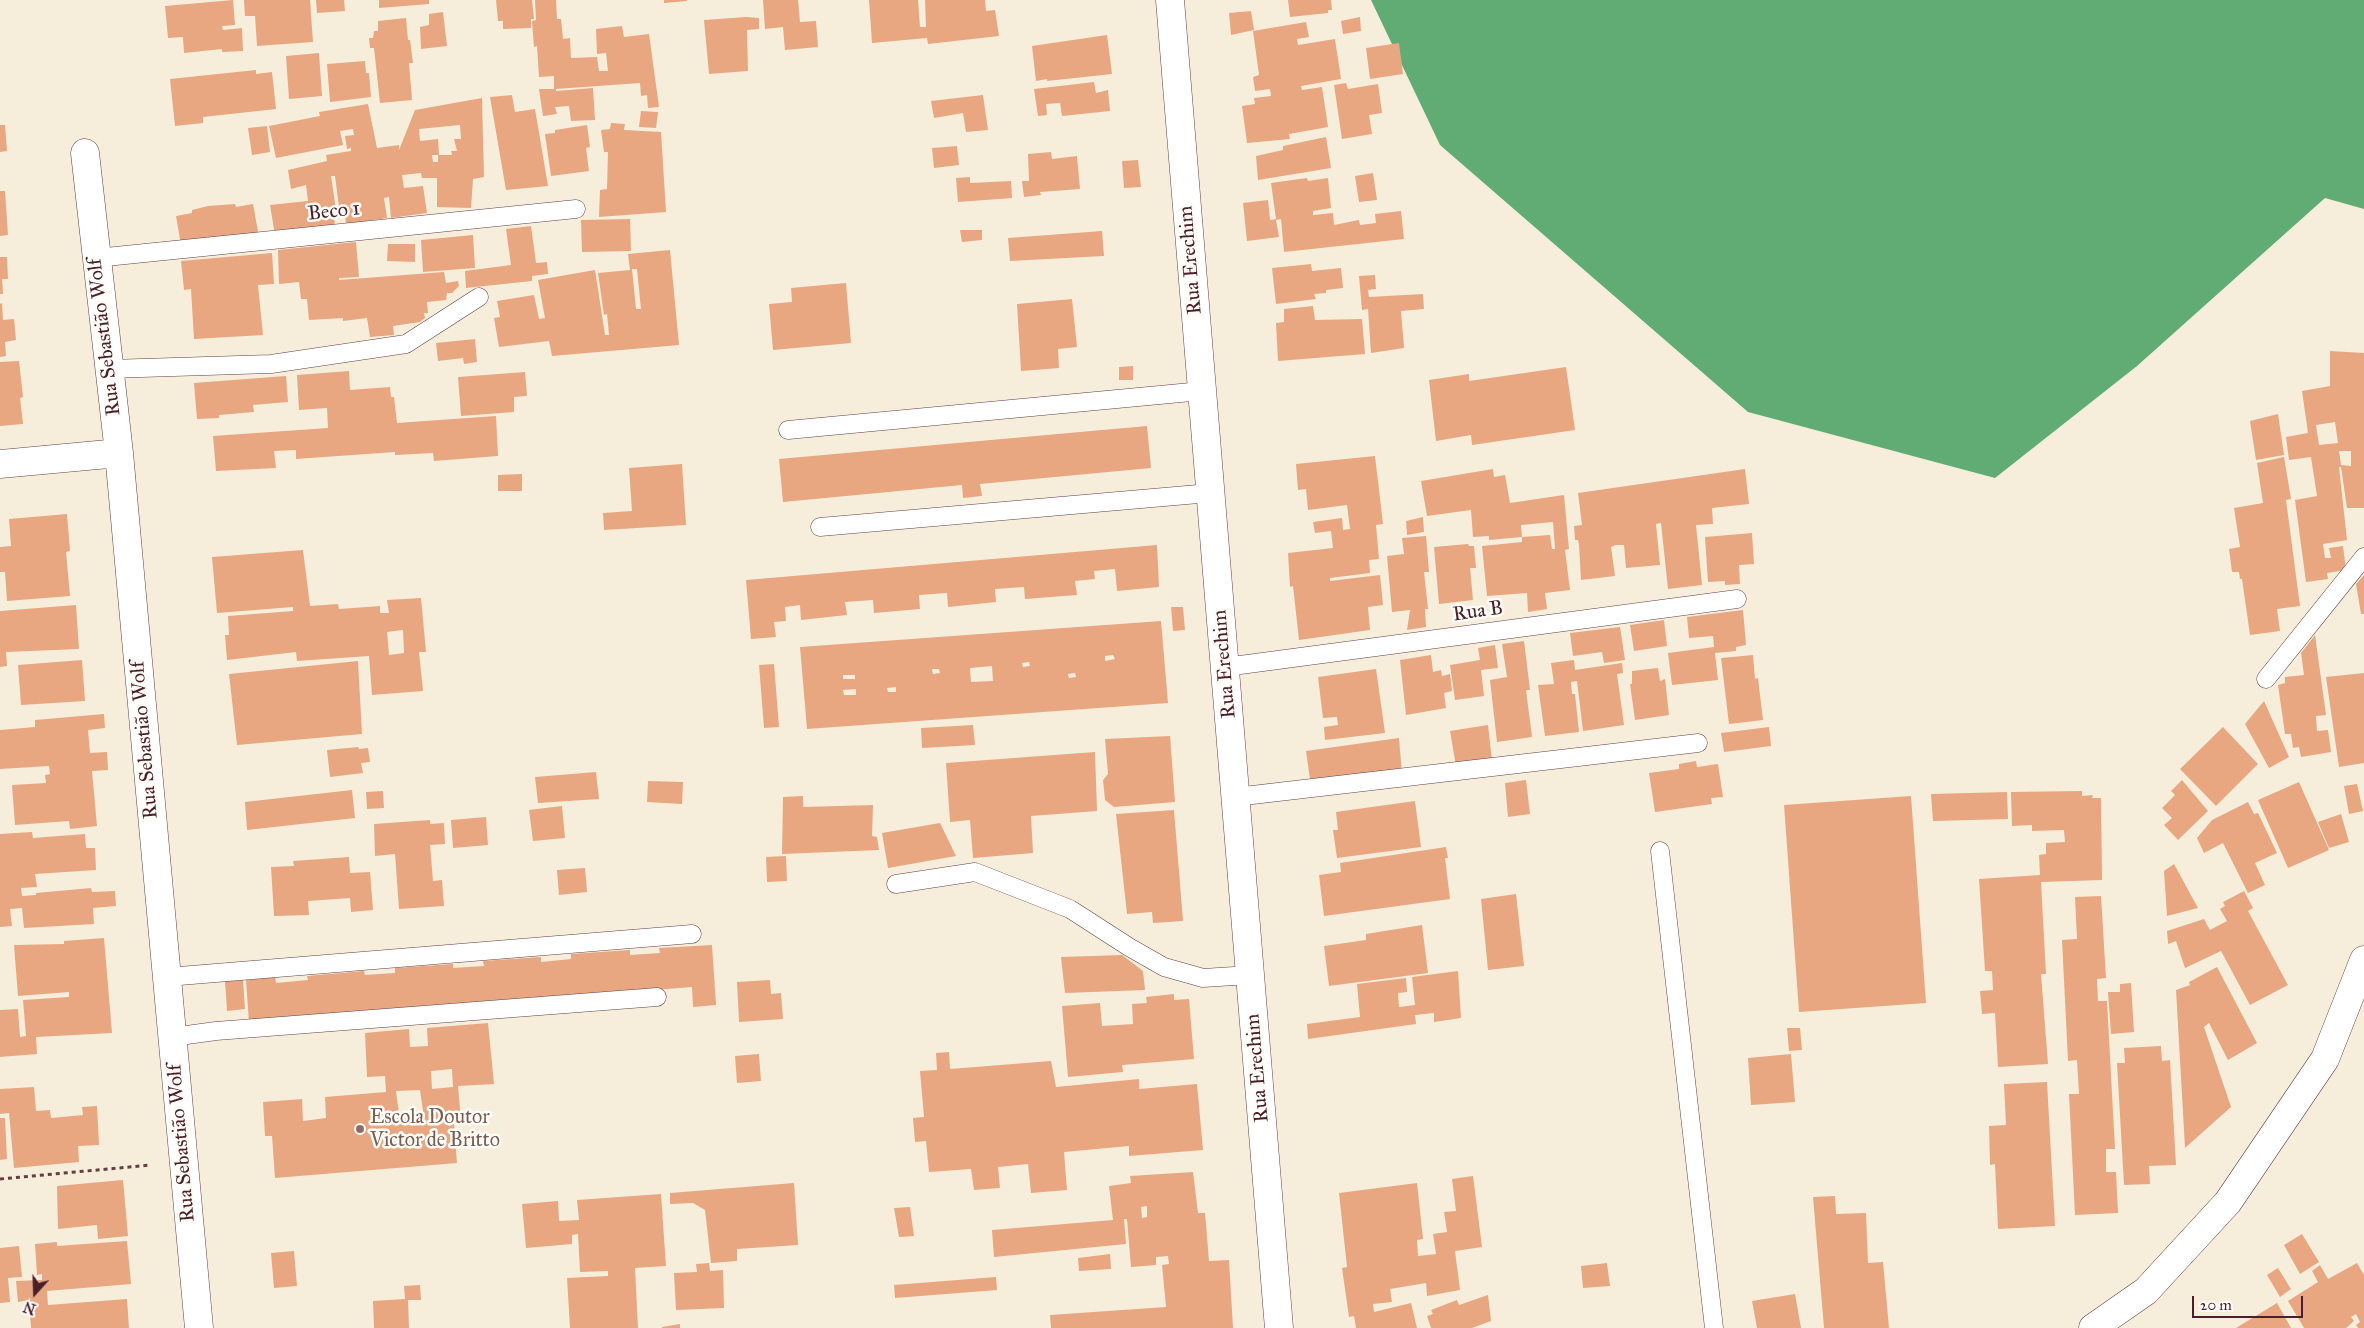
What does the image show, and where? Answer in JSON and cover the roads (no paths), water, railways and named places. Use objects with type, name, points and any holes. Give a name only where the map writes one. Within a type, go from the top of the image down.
[{"type":"street","name":"Rua Erechim","points":[[1170,0],[1279,1328]]},
{"type":"street","name":"Rua Sebastião Wolf","points":[[85,153],[118,453],[199,1328]]},
{"type":"street","points":[[0,464],[118,453]]},
{"type":"street","points":[[2093,1328],[2146,1291],[2228,1202],[2325,1059],[2364,960]]},
{"type":"lane","name":"Beco 1","points":[[96,258],[576,209]]},
{"type":"lane","points":[[109,369],[271,364],[406,344],[478,297]]},
{"type":"lane","points":[[788,430],[1202,391]]},
{"type":"lane","points":[[820,527],[1210,493]]},
{"type":"lane","points":[[2266,679],[2364,557]]},
{"type":"lane","name":"Rua B","points":[[1225,667],[1737,599]]},
{"type":"lane","points":[[1235,797],[1698,743]]},
{"type":"lane","points":[[1660,851],[1714,1328]]},
{"type":"lane","points":[[896,884],[975,872],[1070,909],[1164,967],[1203,978],[1250,975]]},
{"type":"lane","points":[[167,977],[692,934]]},
{"type":"lane","points":[[172,1036],[657,997]]},
{"type":"place","name":"Escola Doutor Victor de Britto","points":[[360,1129]]}]
